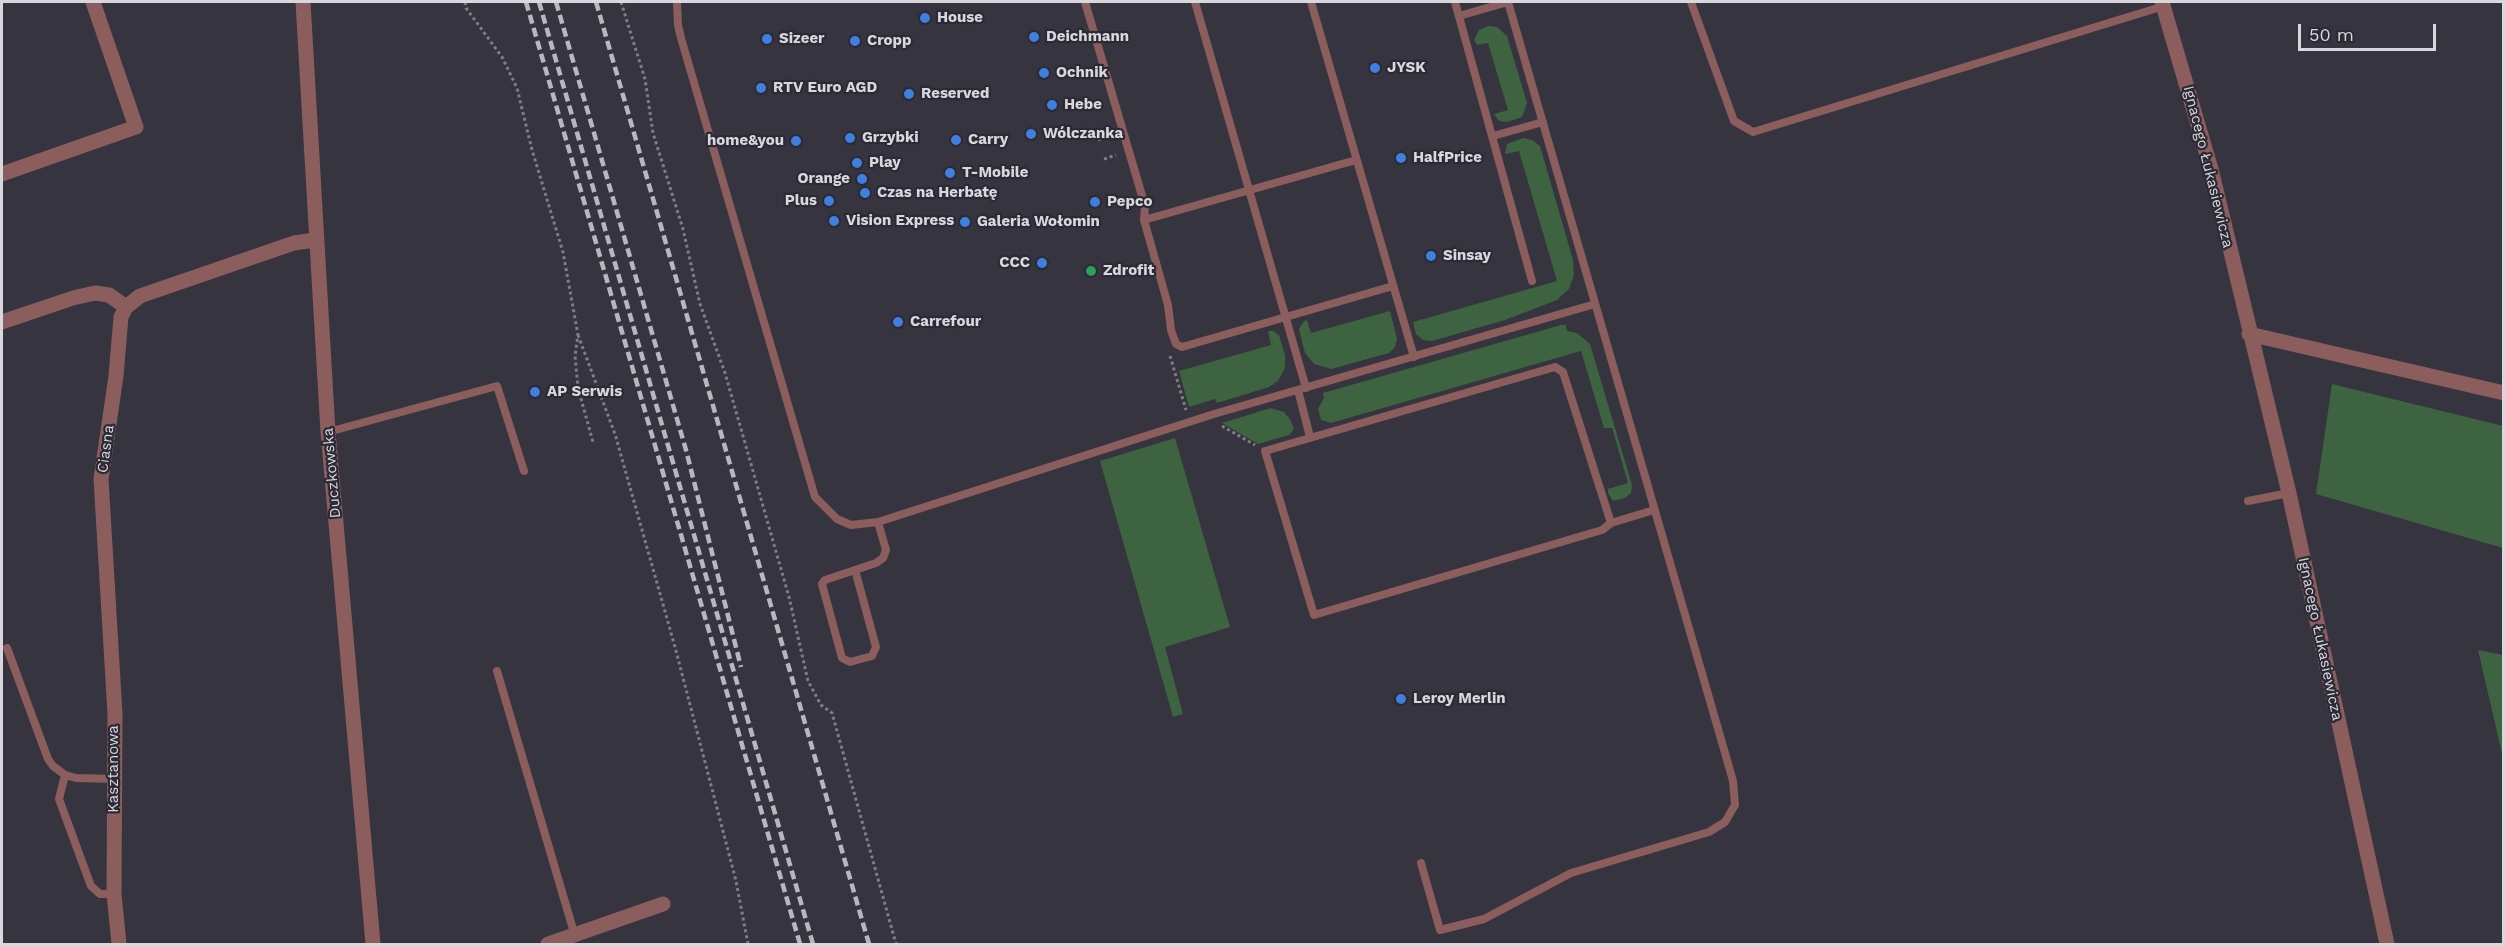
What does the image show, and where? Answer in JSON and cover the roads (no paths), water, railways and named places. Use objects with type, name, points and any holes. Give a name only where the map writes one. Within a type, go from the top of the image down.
[{"type":"street","points":[[2,174],[136,128],[93,2]]},
{"type":"street","name":"Duczkowska","points":[[303,2],[315,240],[328,432],[373,945]]},
{"type":"street","name":"Ignacego Łukasiewicza","points":[[2163,4],[2211,169],[2289,493],[2386,945]]},
{"type":"street","points":[[2,322],[95,293],[109,295],[126,307],[141,296],[294,243],[315,240]]},
{"type":"street","name":"Ciasna","points":[[110,592],[101,479],[116,376],[121,318],[126,307]]},
{"type":"street","points":[[2249,334],[2504,393]]},
{"type":"street","name":"Kasztanowa","points":[[110,592],[115,779],[114,894],[119,945]]},
{"type":"street","points":[[548,945],[663,904]]},
{"type":"lane","points":[[677,2],[681,38],[815,497],[837,519],[851,525],[878,522],[1214,414],[1595,304]]},
{"type":"lane","points":[[1086,2],[1126,145],[1136,170],[1145,206],[1144,220],[1168,305],[1171,330],[1176,344],[1182,347],[1393,286]]},
{"type":"lane","points":[[1195,2],[1284,317],[1302,389],[1310,437]]},
{"type":"lane","points":[[1311,2],[1414,357]]},
{"type":"lane","points":[[1455,2],[1532,281]]},
{"type":"lane","points":[[1421,863],[1440,930],[1484,919],[1571,873],[1709,832],[1725,822],[1735,805],[1733,781],[1508,2],[1459,16]]},
{"type":"lane","points":[[1691,2],[1734,121],[1753,132],[2163,4]]},
{"type":"lane","points":[[1493,136],[1543,122]]},
{"type":"lane","points":[[1144,220],[1356,160]]},
{"type":"lane","points":[[1611,523],[1563,372],[1555,367],[1265,451],[1314,615],[1602,530],[1611,523],[1654,510]]},
{"type":"lane","points":[[328,432],[497,386],[524,471]]},
{"type":"lane","points":[[2247,501],[2289,493]]},
{"type":"lane","points":[[855,570],[876,647],[872,656],[850,662],[842,658],[822,585],[825,580],[855,570],[876,563],[883,558],[886,550],[878,522]]},
{"type":"lane","points":[[7,648],[48,759],[53,766],[65,775],[75,778],[115,779]]},
{"type":"lane","points":[[497,671],[575,936]]},
{"type":"lane","points":[[65,775],[59,799],[91,886],[100,894],[114,894]]},
{"type":"railway","points":[[526,2],[800,944]]},
{"type":"railway","points":[[539,2],[813,944]]},
{"type":"railway","points":[[556,2],[686,450],[741,667]]},
{"type":"railway","points":[[596,2],[869,944]]},
{"type":"place","name":"House","points":[[925,18]]},
{"type":"place","name":"Deichmann","points":[[1034,37]]},
{"type":"place","name":"Sizeer","points":[[767,39]]},
{"type":"place","name":"Cropp","points":[[855,41]]},
{"type":"place","name":"JYSK","points":[[1375,68]]},
{"type":"place","name":"Ochnik","points":[[1044,73]]},
{"type":"place","name":"RTV Euro AGD","points":[[761,88]]},
{"type":"place","name":"Reserved","points":[[909,94]]},
{"type":"place","name":"Hebe","points":[[1052,105]]},
{"type":"place","name":"Wólczanka","points":[[1031,134]]},
{"type":"place","name":"Grzybki","points":[[850,138]]},
{"type":"place","name":"Carry","points":[[956,140]]},
{"type":"place","name":"home&you","points":[[796,141]]},
{"type":"place","name":"HalfPrice","points":[[1401,158]]},
{"type":"place","name":"Play","points":[[857,163]]},
{"type":"place","name":"T-Mobile","points":[[950,173]]},
{"type":"place","name":"Orange","points":[[862,179]]},
{"type":"place","name":"Czas na Herbatę","points":[[865,193]]},
{"type":"place","name":"Plus","points":[[829,201]]},
{"type":"place","name":"Pepco","points":[[1095,202]]},
{"type":"place","name":"Vision Express","points":[[834,221]]},
{"type":"place","name":"Galeria Wołomin","points":[[965,222]]},
{"type":"place","name":"Sinsay","points":[[1431,256]]},
{"type":"place","name":"CCC","points":[[1042,263]]},
{"type":"place","name":"Zdrofit","points":[[1091,271]]},
{"type":"place","name":"Carrefour","points":[[898,322]]},
{"type":"place","name":"AP Serwis","points":[[535,392]]},
{"type":"place","name":"Leroy Merlin","points":[[1401,699]]}]
